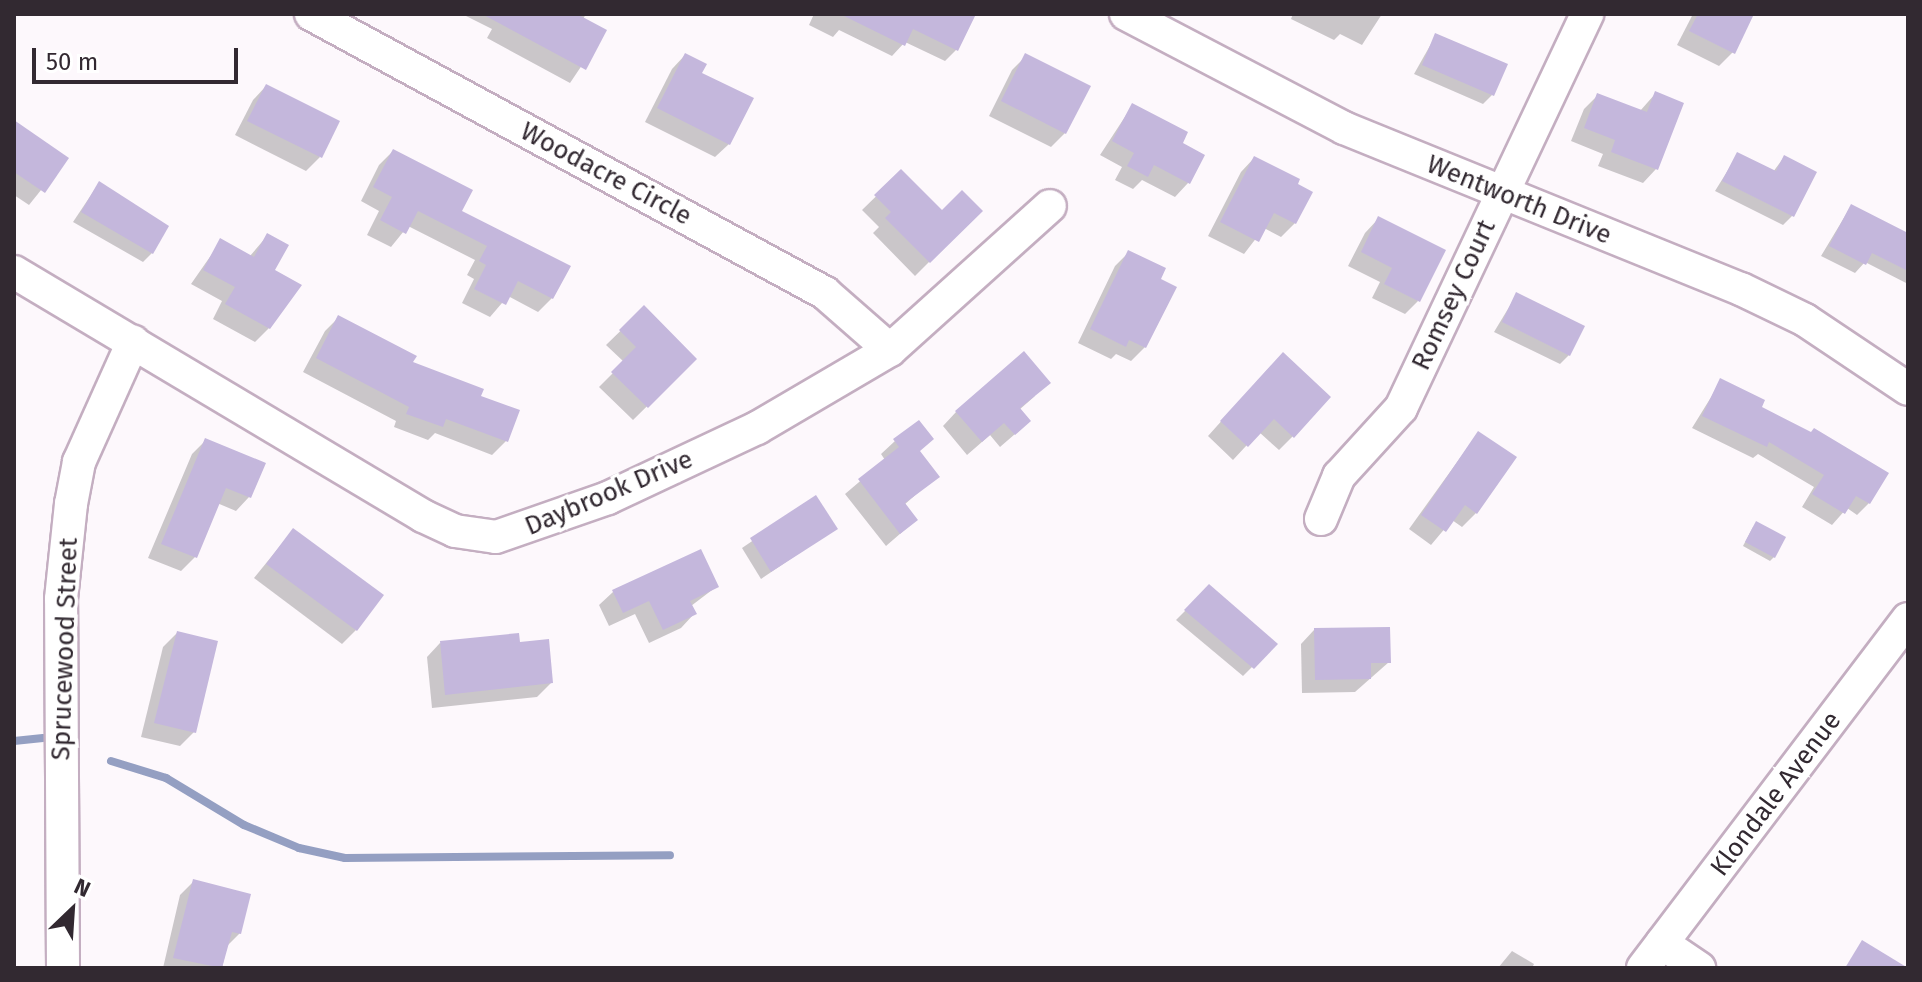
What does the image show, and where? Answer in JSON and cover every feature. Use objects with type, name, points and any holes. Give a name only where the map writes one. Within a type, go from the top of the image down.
[{"type":"street","name":"Woodacre Circle","points":[[311,14],[825,293],[890,350]]},
{"type":"street","name":"Wentworth Drive","points":[[1126,14],[1344,128],[1741,289],[1805,320],[1908,389]]},
{"type":"street","name":"Romsey Court","points":[[1321,519],[1339,476],[1401,408],[1587,14]]},
{"type":"street","name":"Daybrook Drive","points":[[14,272],[423,516],[455,531],[496,537],[608,498],[743,434],[890,350],[1050,206]]},
{"type":"street","name":"Sprucewood Street","points":[[63,968],[61,599],[71,504],[79,462],[133,342]]},
{"type":"street","name":"Klondale Avenue","points":[[1653,956],[1908,619]]},
{"type":"street","points":[[1653,956],[1699,968]]},
{"type":"building","points":[[482,14],[577,14],[607,30],[586,70]]},
{"type":"building","points":[[840,14],[976,14],[958,51],[913,29],[905,46]]},
{"type":"building","points":[[1698,14],[1754,14],[1735,54],[1689,31]]},
{"type":"building","points":[[1435,33],[1508,64],[1494,96],[1422,65]]},
{"type":"building","points":[[685,53],[707,64],[702,73],[754,98],[730,145],[657,108]]},
{"type":"building","points":[[1025,53],[1091,86],[1066,134],[1001,101]]},
{"type":"building","points":[[266,84],[340,121],[322,158],[247,121]]},
{"type":"building","points":[[1655,91],[1684,103],[1658,170],[1611,152],[1615,140],[1584,128],[1597,93],[1647,112]]},
{"type":"building","points":[[1132,103],[1188,132],[1183,143],[1205,155],[1190,184],[1154,165],[1148,177],[1127,166],[1134,153],[1112,141]]},
{"type":"building","points":[[14,120],[69,158],[45,193],[14,172]]},
{"type":"building","points":[[393,149],[473,190],[462,211],[571,266],[553,299],[518,281],[506,305],[474,289],[486,265],[479,261],[487,246],[418,211],[406,234],[380,220],[392,197],[373,187]]},
{"type":"building","points":[[1737,152],[1776,171],[1784,155],[1817,172],[1794,217],[1722,181]]},
{"type":"building","points":[[1254,156],[1300,179],[1298,184],[1313,192],[1296,224],[1274,213],[1259,242],[1220,222]]},
{"type":"building","points":[[901,169],[942,210],[962,190],[983,211],[930,263],[885,218],[891,212],[874,195]]},
{"type":"building","points":[[99,181],[169,226],[153,254],[81,212]]},
{"type":"building","points":[[1851,204],[1908,233],[1908,271],[1872,253],[1866,265],[1829,246]]},
{"type":"building","points":[[1378,216],[1446,250],[1420,302],[1384,284],[1392,268],[1361,252]]},
{"type":"building","points":[[267,233],[289,245],[275,270],[302,285],[270,329],[225,304],[235,287],[203,270],[220,238],[254,257]]},
{"type":"building","points":[[1128,250],[1166,268],[1161,279],[1177,287],[1146,348],[1129,340],[1126,347],[1090,329]]},
{"type":"building","points":[[1516,292],[1585,326],[1570,356],[1502,322]]},
{"type":"building","points":[[644,305],[697,359],[648,408],[611,372],[636,347],[619,330]]},
{"type":"building","points":[[338,315],[417,356],[413,362],[484,389],[481,396],[520,410],[508,442],[446,419],[443,427],[406,414],[409,407],[316,358]]},
{"type":"building","points":[[1024,351],[1051,383],[1020,408],[1031,421],[1015,435],[1004,423],[982,442],[955,411]]},
{"type":"building","points":[[1283,352],[1331,397],[1294,438],[1274,419],[1248,447],[1220,421]]},
{"type":"building","points":[[1720,378],[1765,400],[1762,407],[1811,432],[1814,428],[1889,473],[1870,504],[1856,496],[1845,514],[1812,494],[1824,475],[1769,442],[1767,447],[1702,416]]},
{"type":"building","points":[[919,420],[934,439],[920,451],[940,477],[905,503],[918,520],[900,534],[858,479],[899,447],[893,439]]},
{"type":"building","points":[[1478,431],[1517,457],[1477,514],[1465,505],[1446,532],[1421,515]]},
{"type":"building","points":[[205,438],[266,463],[251,498],[226,488],[197,558],[161,544]]},
{"type":"building","points":[[816,495],[838,529],[771,572],[750,538]]},
{"type":"building","points":[[1756,521],[1786,537],[1775,558],[1745,542]]},
{"type":"building","points":[[293,528],[384,595],[357,631],[266,564]]},
{"type":"building","points":[[701,549],[719,587],[690,601],[697,614],[663,630],[649,601],[623,613],[612,590]]},
{"type":"building","points":[[1209,584],[1278,644],[1254,669],[1184,610]]},
{"type":"building","points":[[1390,627],[1391,663],[1371,663],[1371,679],[1315,680],[1314,628]]},
{"type":"building","points":[[177,631],[218,641],[196,733],[154,723]]},
{"type":"building","points":[[519,633],[520,642],[549,639],[553,683],[445,695],[440,641]]},
{"type":"building","points":[[193,879],[251,894],[241,934],[232,932],[222,968],[173,958]]},
{"type":"building","points":[[1862,940],[1908,968],[1845,968]]},
{"type":"waterway","points":[[14,741],[43,738]]},
{"type":"waterway","points":[[111,761],[166,778],[244,825],[299,848],[345,858],[670,855]]}]
